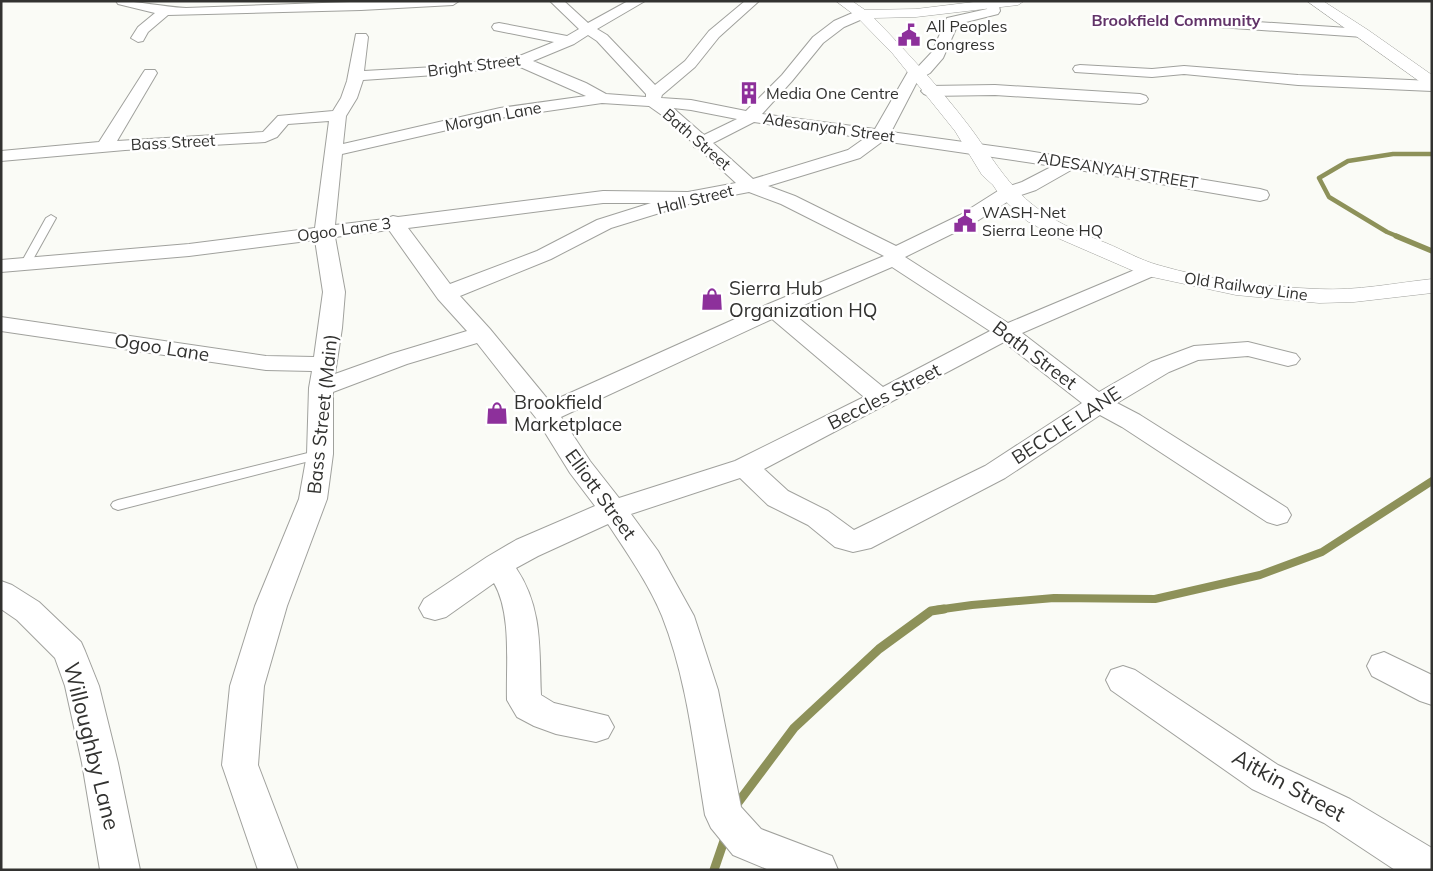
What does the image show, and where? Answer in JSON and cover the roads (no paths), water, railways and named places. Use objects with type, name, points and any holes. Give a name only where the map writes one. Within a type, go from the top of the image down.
[{"type":"street","points":[[122,1],[165,11],[228,11],[342,4],[453,1]]},
{"type":"street","name":"Bath Street","points":[[556,1],[588,29],[602,38],[654,97],[700,142],[750,186],[788,200],[895,256],[1006,332],[1099,404],[1131,421],[1277,515]]},
{"type":"street","name":"Bright Street","points":[[355,76],[434,71],[520,61],[569,41],[639,1]]},
{"type":"street","points":[[654,97],[690,64],[714,34],[753,1]]},
{"type":"street","name":"Old Railway Line","points":[[842,1],[862,14],[887,39],[962,129],[989,172],[1000,180],[1008,193],[1034,216],[1051,227],[1086,244],[1151,270],[1236,288],[1319,296],[1364,294],[1422,287]]},
{"type":"street","points":[[700,142],[724,133],[752,116],[818,40],[839,24],[862,14],[916,13],[1018,1]]},
{"type":"street","points":[[1314,2],[1363,33],[1432,85]]},
{"type":"street","name":"Hall Street","points":[[446,294],[482,278],[544,255],[604,224],[688,198],[750,186],[854,154],[880,134],[932,65],[952,21],[993,11],[993,4]]},
{"type":"street","points":[[138,38],[143,30],[165,11]]},
{"type":"street","points":[[1196,22],[1363,33]]},
{"type":"street","points":[[499,27],[569,41]]},
{"type":"street","name":"Bass Street (Main)","points":[[278,870],[240,765],[247,686],[271,606],[313,499],[320,454],[322,376],[331,328],[334,292],[324,232],[338,116],[349,98],[355,76],[361,37]]},
{"type":"street","points":[[520,61],[581,86],[602,98]]},
{"type":"street","points":[[1080,69],[1152,73],[1184,70],[1298,80],[1432,85]]},
{"type":"street","points":[[105,148],[114,130],[150,73]]},
{"type":"street","points":[[920,80],[1005,90],[1140,99]]},
{"type":"street","name":"Morgan Lane","points":[[334,151],[500,113],[602,98],[654,97]]},
{"type":"street","name":"Adesanyah Street","points":[[654,97],[752,116],[975,148]]},
{"type":"street","name":"Bass Street","points":[[1,156],[265,137],[271,134],[280,121],[338,116]]},
{"type":"street","name":"ADESANYAH STREET","points":[[975,148],[1260,195]]},
{"type":"street","points":[[546,414],[895,256],[966,219],[1008,193],[1029,186],[1071,163]]},
{"type":"street","name":"Ogoo Lane 3","points":[[1,266],[189,250],[393,222],[603,197],[688,198]]},
{"type":"street","points":[[559,203],[586,232]]},
{"type":"street","name":"Elliott Street","points":[[393,222],[446,294],[482,334],[546,414],[580,467],[613,510],[647,560],[678,616],[701,690],[736,828],[818,870]]},
{"type":"street","name":"Beccles Street","points":[[435,608],[498,565],[527,548],[613,510],[745,467],[1006,332],[1151,270]]},
{"type":"street","points":[[774,310],[881,398]]},
{"type":"street","name":"Ogoo Lane","points":[[1,324],[256,362],[322,376]]},
{"type":"street","points":[[322,376],[399,359],[482,334]]},
{"type":"street","name":"BECCLE LANE","points":[[745,467],[778,498],[818,518],[853,542],[995,472],[1099,404],[1160,367],[1194,353],[1248,349],[1288,359]]},
{"type":"street","points":[[498,565],[514,590],[522,624],[524,700],[529,708],[538,714],[596,727]]},
{"type":"street","name":"Willoughby Lane","points":[[1,594],[28,611],[69,651],[82,686],[100,763],[120,870]]},
{"type":"street","points":[[1384,666],[1432,691]]},
{"type":"street","name":"Aitkin Street","points":[[1123,680],[1265,777],[1337,811],[1431,870]]},
{"type":"lane","points":[[26,263],[51,218]]},
{"type":"lane","points":[[118,505],[320,454]]},
{"type":"waterway","points":[[1399,237],[1387,232],[1329,197],[1319,178],[1348,161],[1393,154],[1432,154]]},
{"type":"waterway","points":[[1396,236],[1432,251]]},
{"type":"waterway","points":[[936,610],[1054,598],[1155,599],[1260,575],[1322,552],[1432,481]]},
{"type":"waterway","points":[[734,808],[794,728],[879,649],[931,611],[944,609]]},
{"type":"waterway","points":[[714,870],[726,835]]},
{"type":"place","name":"All Peoples Congress","points":[[909,35]]},
{"type":"place","name":"Media One Centre","points":[[749,93]]},
{"type":"place","name":"WASH-Net Sierra Leone HQ","points":[[965,221]]},
{"type":"place","name":"Sierra Hub Organization HQ","points":[[712,299]]},
{"type":"place","name":"Brookfield Marketplace","points":[[497,413]]},
{"type":"district","name":"Brookfield Community","points":[[1176,20]]}]
